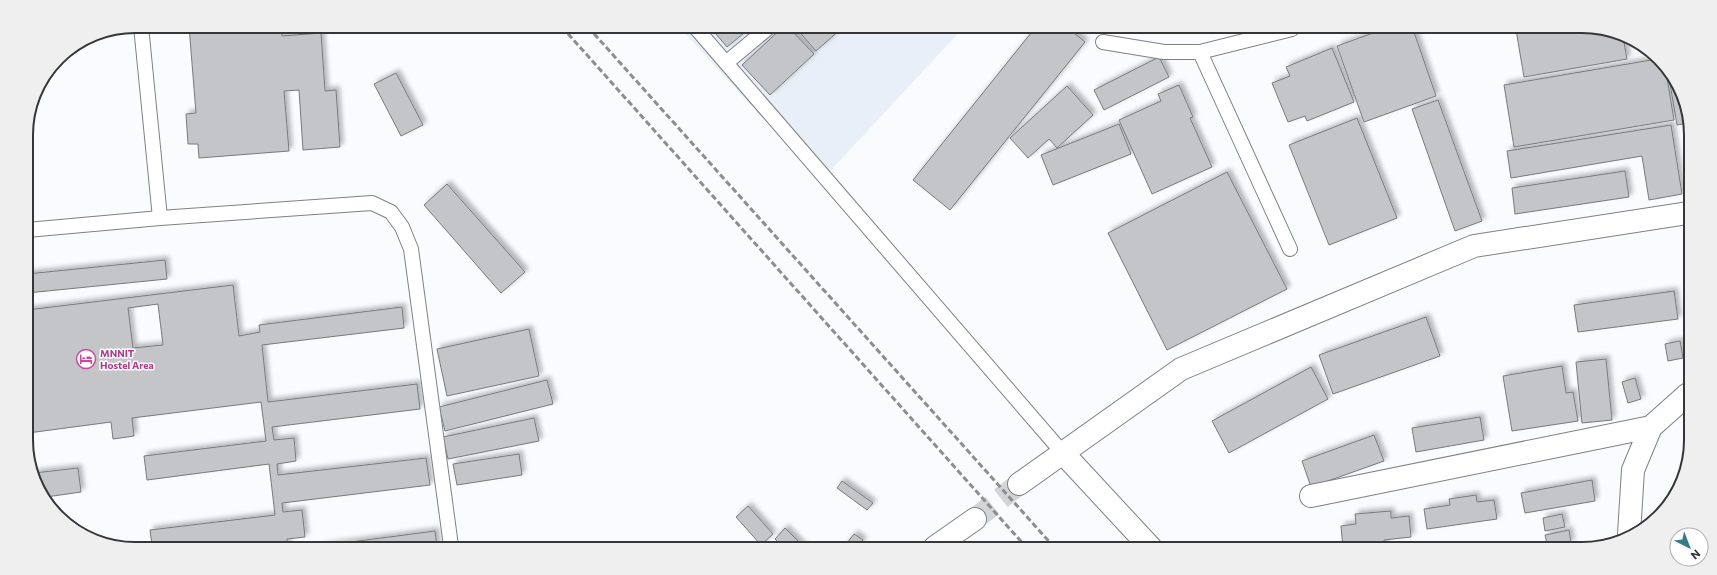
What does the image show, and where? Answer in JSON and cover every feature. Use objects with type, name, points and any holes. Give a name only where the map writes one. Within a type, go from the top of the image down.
[{"type":"street","points":[[1018,484],[1181,369],[1474,246],[1684,214]]},
{"type":"street","points":[[1629,530],[1633,470],[1651,427],[1684,398]]},
{"type":"street","points":[[1311,496],[1651,427]]},
{"type":"street","points":[[1062,452],[1145,542]]},
{"type":"street","points":[[942,542],[975,519]]},
{"type":"lane","points":[[142,33],[160,218]]},
{"type":"lane","points":[[700,33],[1062,452]]},
{"type":"lane","points":[[726,63],[762,33]]},
{"type":"lane","points":[[1103,42],[1164,52],[1200,52],[1276,33]]},
{"type":"lane","points":[[1200,52],[1290,249]]},
{"type":"lane","points":[[33,229],[160,218],[372,203],[391,212],[402,227],[411,249],[450,542]]},
{"type":"shaded area","points":[[685,33],[958,33],[821,181]]},
{"type":"building","points":[[190,33],[282,33],[282,36],[321,33],[325,91],[336,90],[340,147],[303,150],[299,90],[284,91],[289,151],[199,158],[198,144],[188,144],[186,114],[196,113]]},
{"type":"building","points":[[715,33],[744,33],[727,47]]},
{"type":"building","points":[[777,33],[794,33],[814,54],[770,95],[742,65]]},
{"type":"building","points":[[800,33],[836,33],[816,51]]},
{"type":"building","points":[[1031,33],[1074,33],[1085,42],[950,210],[913,180]]},
{"type":"building","points":[[1373,33],[1414,33],[1436,96],[1364,122],[1337,46]]},
{"type":"building","points":[[1517,33],[1595,34],[1609,36],[1624,42],[1627,59],[1524,77]]},
{"type":"building","points":[[1332,48],[1354,102],[1307,121],[1305,116],[1288,122],[1272,83],[1290,76],[1286,67]]},
{"type":"building","points":[[1159,57],[1169,77],[1104,110],[1094,90]]},
{"type":"building","points":[[1651,60],[1667,78],[1674,120],[1514,147],[1504,85]]},
{"type":"building","points":[[396,73],[423,125],[401,136],[374,84]]},
{"type":"building","points":[[1670,83],[1679,102],[1682,115],[1683,124],[1677,125]]},
{"type":"building","points":[[1179,85],[1193,117],[1190,118],[1212,167],[1152,194],[1119,120],[1161,101],[1158,94]]},
{"type":"building","points":[[1067,86],[1093,115],[1057,148],[1049,139],[1028,158],[1010,138]]},
{"type":"building","points":[[1438,100],[1482,221],[1455,231],[1412,109]]},
{"type":"building","points":[[1357,118],[1397,218],[1329,245],[1289,145]]},
{"type":"building","points":[[1119,124],[1131,154],[1053,185],[1041,155]]},
{"type":"building","points":[[1671,125],[1682,194],[1649,200],[1642,156],[1511,178],[1507,151]]},
{"type":"building","points":[[1625,171],[1629,197],[1515,214],[1512,188]]},
{"type":"building","points":[[1227,172],[1287,289],[1167,350],[1108,233]]},
{"type":"building","points":[[447,184],[525,272],[501,293],[424,205]]},
{"type":"building","points":[[165,260],[167,279],[33,292],[33,273]]},
{"type":"building","points":[[233,285],[239,336],[260,332],[259,325],[402,307],[404,328],[262,345],[268,402],[417,384],[420,409],[272,427],[274,440],[294,438],[296,461],[277,464],[278,475],[426,458],[430,485],[282,503],[283,512],[302,510],[305,537],[287,539],[287,542],[152,542],[150,530],[275,515],[269,464],[147,480],[144,456],[266,441],[261,402],[132,418],[134,436],[113,439],[111,422],[33,432],[33,309]],"holes":[[[158,304],[163,345],[133,348],[128,308]]]},
{"type":"building","points":[[1674,291],[1678,319],[1578,332],[1574,305]]},
{"type":"building","points":[[1426,317],[1440,356],[1333,394],[1319,355]]},
{"type":"building","points":[[529,329],[539,376],[447,396],[437,349]]},
{"type":"building","points":[[1680,341],[1683,358],[1668,361],[1665,344]]},
{"type":"building","points":[[1606,359],[1612,420],[1582,423],[1576,362]]},
{"type":"building","points":[[1562,366],[1566,393],[1573,392],[1578,421],[1512,431],[1503,376]]},
{"type":"building","points":[[1311,367],[1328,399],[1229,453],[1212,421]]},
{"type":"building","points":[[1635,378],[1641,399],[1628,403],[1622,382]]},
{"type":"building","points":[[547,380],[553,404],[445,431],[439,407]]},
{"type":"building","points":[[1480,417],[1484,440],[1416,452],[1412,428]]},
{"type":"building","points":[[534,418],[539,441],[448,459],[443,437]]},
{"type":"building","points":[[1374,435],[1384,461],[1311,487],[1302,461]]},
{"type":"building","points":[[519,454],[522,475],[457,485],[453,464]]},
{"type":"building","points":[[78,468],[81,492],[50,496],[38,473]]},
{"type":"building","points":[[1592,480],[1595,501],[1525,513],[1521,493]]},
{"type":"building","points":[[842,481],[873,503],[867,510],[837,488]]},
{"type":"building","points":[[1476,495],[1477,502],[1494,500],[1497,519],[1427,529],[1424,509],[1450,505],[1449,499]]},
{"type":"building","points":[[748,506],[773,534],[764,542],[758,542],[736,517]]},
{"type":"building","points":[[1391,511],[1391,518],[1409,516],[1411,537],[1384,540],[1384,542],[1342,542],[1341,526],[1356,524],[1355,514]]},
{"type":"building","points":[[1562,514],[1565,527],[1545,531],[1543,518]]},
{"type":"building","points":[[785,528],[799,542],[778,542],[775,539]]},
{"type":"building","points":[[1569,530],[1571,542],[1547,542],[1545,535]]},
{"type":"building","points":[[435,531],[436,542],[351,542]]},
{"type":"building","points":[[854,534],[863,540],[862,542],[848,542]]},
{"type":"tunnel","points":[[975,519],[1019,484]]},
{"type":"railway","points":[[567,33],[1022,542]]},
{"type":"railway","points":[[593,33],[1050,542]]},
{"type":"place","name":"MNNIT Hostel Area","points":[[86,359]]}]
